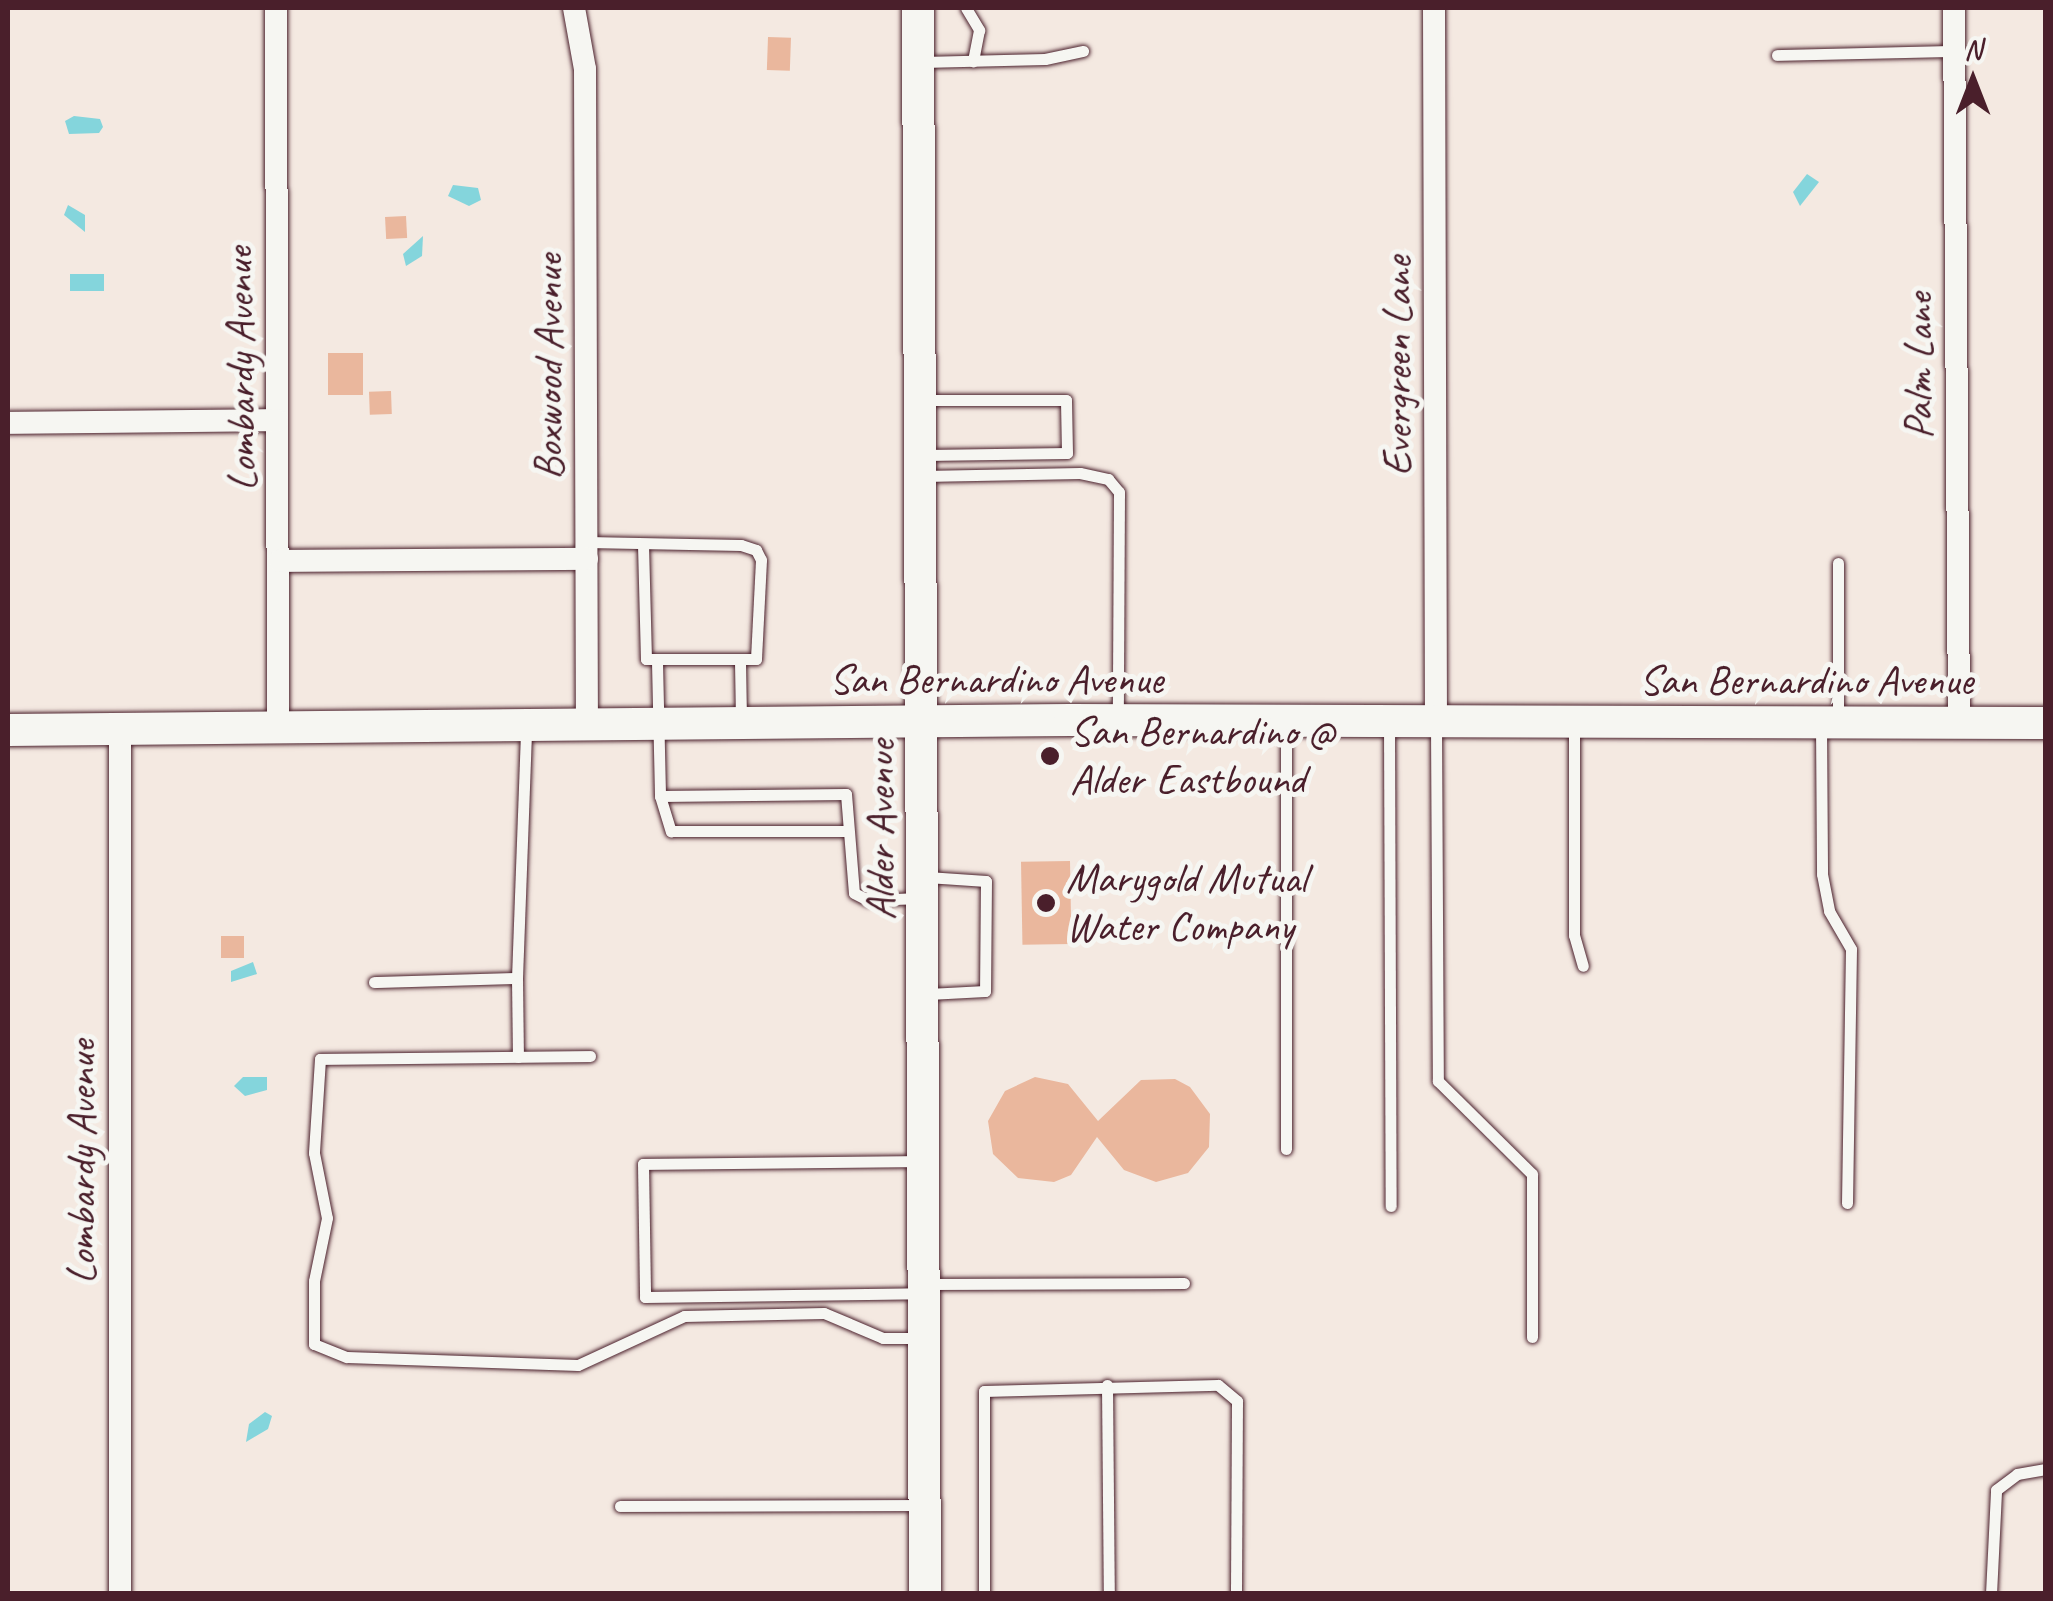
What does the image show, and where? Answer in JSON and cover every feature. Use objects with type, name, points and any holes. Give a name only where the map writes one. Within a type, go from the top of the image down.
[{"type":"main road","name":"Alder Avenue","points":[[918,8],[925,1594]]},
{"type":"main road","name":"San Bernardino Avenue","points":[[8,730],[1118,720],[1389,725],[2046,723]]},
{"type":"street","name":"Lombardy Avenue","points":[[276,8],[278,729]]},
{"type":"street","name":"Boxwood Avenue","points":[[574,8],[586,69],[586,727]]},
{"type":"street","name":"Evergreen Lane","points":[[1434,8],[1436,724]]},
{"type":"street","name":"Palm Lane","points":[[1954,8],[1960,723]]},
{"type":"street","points":[[8,423],[277,420]]},
{"type":"street","points":[[280,561],[588,551]]},
{"type":"street","name":"Lombardy Avenue","points":[[120,730],[120,1594]]},
{"type":"lane","points":[[966,8],[979,30],[973,60]]},
{"type":"lane","points":[[918,62],[1083,51]]},
{"type":"lane","points":[[1778,55],[1955,51]]},
{"type":"lane","points":[[920,400],[1066,400],[1067,454],[994,454],[921,465]]},
{"type":"lane","points":[[921,465],[1080,473],[1108,479],[1119,492],[1122,514],[1118,720]]},
{"type":"lane","points":[[588,551],[643,544],[741,546],[760,555],[759,653],[752,662],[657,662],[643,653],[643,544]]},
{"type":"lane","points":[[1838,562],[1822,874],[1829,910],[1851,949],[1847,1204]]},
{"type":"lane","points":[[657,662],[660,796],[674,832],[846,830]]},
{"type":"lane","points":[[740,662],[741,725]]},
{"type":"lane","points":[[1286,724],[1286,1149]]},
{"type":"lane","points":[[1436,724],[1438,1081],[1532,1174],[1532,1337]]},
{"type":"lane","points":[[1574,724],[1574,936],[1583,966]]},
{"type":"lane","points":[[1389,725],[1391,1206]]},
{"type":"lane","points":[[518,1057],[516,978],[526,727]]},
{"type":"lane","points":[[660,796],[846,794],[854,894],[868,900],[923,887],[986,881],[985,991],[923,994]]},
{"type":"lane","points":[[374,982],[516,978]]},
{"type":"lane","points":[[590,1056],[320,1059],[314,1153],[327,1218],[314,1281],[314,1344],[347,1357],[578,1365],[684,1316],[824,1312],[883,1338],[924,1338]]},
{"type":"lane","points":[[924,1161],[643,1164],[645,1296],[1184,1284]]},
{"type":"lane","points":[[1107,1386],[1109,1594]]},
{"type":"lane","points":[[984,1594],[984,1391],[1107,1386],[1229,1389],[1237,1401],[1236,1594]]},
{"type":"lane","points":[[1992,1594],[1996,1490],[2017,1474],[2046,1469]]},
{"type":"lane","points":[[620,1506],[925,1505]]},
{"type":"water","points":[[74,116],[100,119],[103,127],[99,133],[69,134],[65,121]]},
{"type":"water","points":[[1807,174],[1819,182],[1800,206],[1793,192]]},
{"type":"water","points":[[453,185],[478,188],[481,200],[469,206],[448,196]]},
{"type":"water","points":[[68,205],[85,215],[85,232],[64,215]]},
{"type":"water","points":[[423,236],[422,256],[406,266],[403,254]]},
{"type":"water","points":[[70,274],[104,274],[104,291],[70,291]]},
{"type":"water","points":[[253,962],[257,974],[231,982],[231,971]]},
{"type":"water","points":[[243,1077],[267,1077],[267,1090],[245,1096],[234,1086]]},
{"type":"water","points":[[265,1412],[272,1416],[268,1429],[246,1442],[249,1424]]},
{"type":"building","points":[[768,37],[791,38],[790,71],[767,70]]},
{"type":"building","points":[[406,216],[407,238],[386,239],[385,217]]},
{"type":"building","points":[[328,353],[363,353],[363,395],[328,395]]},
{"type":"building","points":[[391,391],[392,414],[370,415],[369,392]]},
{"type":"building","name":"Marygold Mutual Water Company","points":[[1070,861],[1071,944],[1022,945],[1021,862]]},
{"type":"building","points":[[221,936],[244,936],[244,958],[221,958]]},
{"type":"building","points":[[1035,1077],[1068,1084],[1098,1121],[1141,1080],[1175,1079],[1190,1087],[1210,1114],[1209,1147],[1188,1173],[1156,1182],[1124,1170],[1097,1137],[1071,1175],[1054,1182],[1018,1178],[993,1154],[988,1121],[1005,1091]]},
{"type":"place","name":"San Bernardino @ Alder Eastbound","points":[[1050,756]]},
{"type":"place","name":"Marygold Mutual Water Company","points":[[1046,903]]}]
